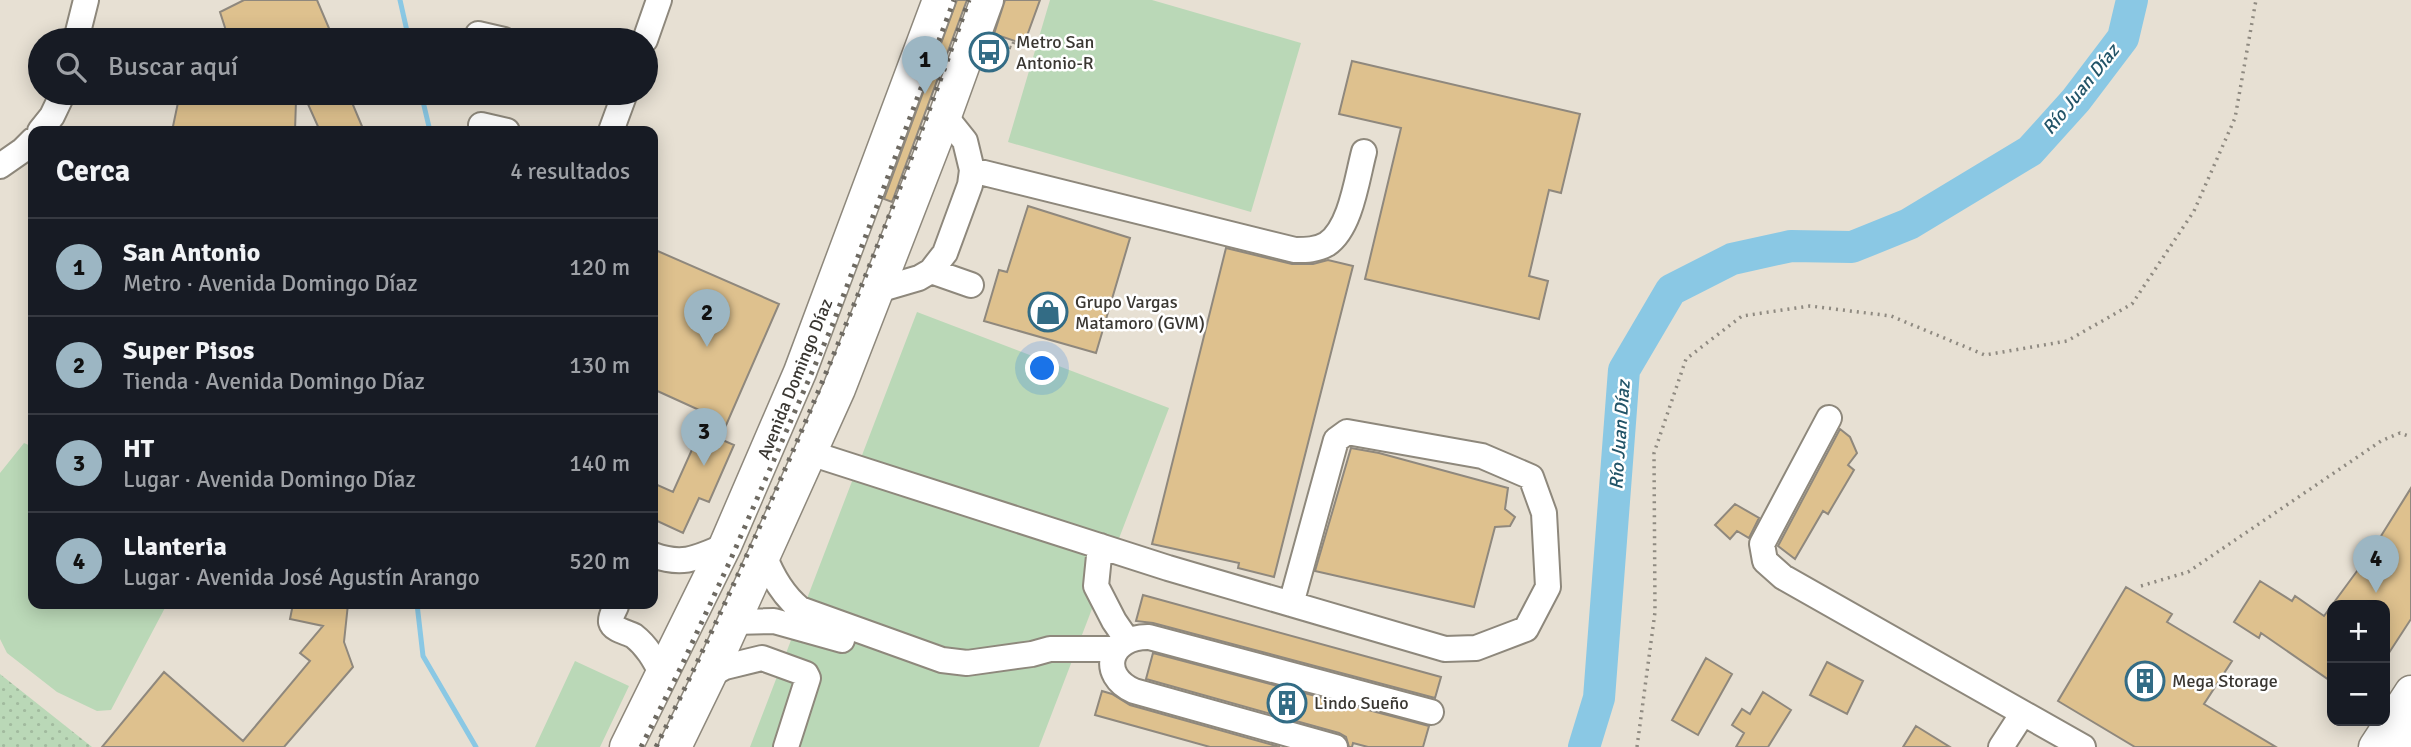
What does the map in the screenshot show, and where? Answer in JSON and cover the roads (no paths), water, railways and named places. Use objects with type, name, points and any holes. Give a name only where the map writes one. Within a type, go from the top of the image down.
[{"type":"main road","name":"Avenida Domingo Díaz","points":[[626,747],[725,547],[800,372],[939,0]]},
{"type":"main road","points":[[675,747],[839,389],[987,0]]},
{"type":"main road","points":[[2375,747],[2411,692]]},
{"type":"main road","points":[[2403,747],[2411,734]]},
{"type":"street","points":[[79,28],[86,0]]},
{"type":"street","points":[[649,28],[659,0]]},
{"type":"street","points":[[44,126],[57,105]]},
{"type":"street","points":[[613,126],[621,105]]},
{"type":"street","points":[[878,290],[919,278],[931,271],[945,253],[970,185],[972,170],[965,141],[945,116]]},
{"type":"street","points":[[481,125],[485,126]]},
{"type":"street","points":[[0,166],[28,152]]},
{"type":"street","points":[[972,170],[1295,250],[1313,250],[1328,243],[1345,221],[1364,152]]},
{"type":"street","points":[[931,271],[971,285]]},
{"type":"street","points":[[1829,418],[1762,544],[1765,561],[1783,576],[2083,747]]},
{"type":"street","points":[[810,453],[1100,546],[1291,604],[1446,649],[1476,648],[1526,629],[1548,587],[1544,513],[1531,477],[1482,456],[1348,432],[1336,440],[1291,604]]},
{"type":"street","points":[[1100,546],[1096,586],[1114,621],[1119,652],[1115,676],[1123,686],[1335,747]]},
{"type":"street","points":[[658,557],[681,561],[695,559],[725,547]]},
{"type":"street","points":[[764,555],[777,582],[790,601],[800,609],[942,660],[967,663],[1050,649],[1119,652]]},
{"type":"street","points":[[615,609],[611,622],[645,647],[654,657],[663,676]]},
{"type":"street","points":[[734,622],[774,621],[954,673],[1067,661],[1119,652],[1135,637],[1149,638],[1431,712]]},
{"type":"street","points":[[734,622],[762,658]]},
{"type":"street","points":[[710,675],[725,667],[762,658],[802,671],[808,678],[786,747]]},
{"type":"street","points":[[2001,747],[2023,713]]},
{"type":"waterway","points":[[400,0],[406,28]]},
{"type":"waterway","name":"Río Juan Díaz","points":[[1584,747],[1599,698],[1624,370],[1671,290],[1732,259],[1791,246],[1852,247],[1909,224],[2030,151],[2076,100],[2123,38],[2132,0]]},
{"type":"waterway","points":[[424,105],[429,126]]},
{"type":"waterway","points":[[418,609],[423,656],[476,747]]},
{"type":"railway","points":[[641,747],[730,561],[832,326],[954,0]]},
{"type":"railway","points":[[656,747],[743,564],[824,378],[899,190],[969,0]]},
{"type":"place","name":"Metro San Antonio-R","points":[[989,52]]},
{"type":"place","name":"San Antonio","points":[[925,94]]},
{"type":"place","name":"Grupo Vargas Matamoro (GVM)","points":[[1048,312]]},
{"type":"place","name":"Super Pisos","points":[[707,347]]},
{"type":"place","name":"HT","points":[[704,466]]},
{"type":"place","name":"Llanteria","points":[[2376,593]]},
{"type":"place","name":"Mega Storage","points":[[2145,681]]},
{"type":"place","name":"Lindo Sueño","points":[[1287,703]]}]
